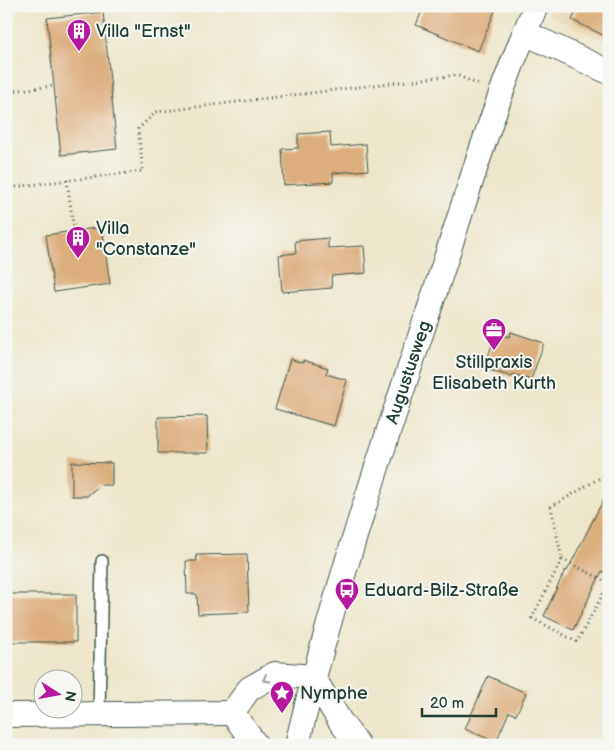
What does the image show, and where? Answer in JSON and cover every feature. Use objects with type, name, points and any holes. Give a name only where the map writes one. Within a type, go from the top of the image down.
[{"type":"street","name":"Augustusweg","points":[[297,745],[313,677],[386,438],[501,94],[536,6]]},
{"type":"street","points":[[525,33],[609,72]]},
{"type":"street","points":[[232,713],[249,689],[275,674],[313,677],[340,721],[358,745]]},
{"type":"street","points":[[6,715],[232,713]]},
{"type":"street","points":[[232,713],[256,745]]},
{"type":"lane","points":[[100,714],[102,562]]},
{"type":"path","points":[[6,188],[143,171],[138,129],[156,112],[456,75],[501,94]]},
{"type":"path","points":[[6,83],[11,91],[6,107]]},
{"type":"path","points":[[11,91],[53,86]]},
{"type":"path","points":[[67,180],[74,231]]},
{"type":"path","points":[[562,559],[609,583],[577,642],[532,618],[562,559],[551,507],[603,476],[609,464]]},
{"type":"path","points":[[603,476],[609,479]]},
{"type":"shaded area","points":[[551,6],[609,6],[609,43],[547,14]]},
{"type":"building","points":[[424,6],[497,6],[478,51],[416,25]]},
{"type":"building","points":[[579,6],[609,6],[609,38],[572,20]]},
{"type":"building","name":"Villa \"Ernst\"","points":[[103,12],[117,149],[61,155],[47,18]]},
{"type":"building","points":[[330,132],[331,147],[366,144],[368,170],[333,173],[333,182],[284,185],[282,149],[298,148],[298,134]]},
{"type":"building","name":"Villa \"Constanze\"","points":[[102,227],[110,284],[54,292],[46,235]]},
{"type":"building","points":[[328,238],[328,248],[364,246],[366,273],[331,276],[332,288],[282,292],[279,255],[296,253],[295,241]]},
{"type":"building","points":[[511,332],[544,343],[531,380],[513,374],[512,377],[484,368],[496,333],[509,337]]},
{"type":"building","points":[[290,359],[303,363],[303,360],[328,368],[326,374],[347,380],[334,426],[275,409]]},
{"type":"building","points":[[207,416],[208,453],[158,453],[158,417]]},
{"type":"building","points":[[72,462],[112,463],[112,485],[100,485],[87,496],[72,496]]},
{"type":"building","points":[[609,489],[609,575],[602,571],[573,630],[544,616],[565,570],[567,571]]},
{"type":"building","points":[[247,554],[249,612],[198,614],[197,594],[187,594],[186,561],[197,561],[196,555]]},
{"type":"building","points":[[8,594],[76,594],[76,642],[8,642]]},
{"type":"building","points":[[488,676],[526,693],[516,715],[509,712],[496,742],[465,729]]},
{"type":"place","name":"Villa \"Ernst\"","points":[[79,52]]},
{"type":"place","name":"Villa \"Constanze\"","points":[[78,259]]},
{"type":"place","name":"Stillpraxis Elisabeth Kurth","points":[[494,351]]},
{"type":"place","name":"Eduard-Bilz-Straße","points":[[347,611]]},
{"type":"place","name":"Nymphe","points":[[282,714]]}]
